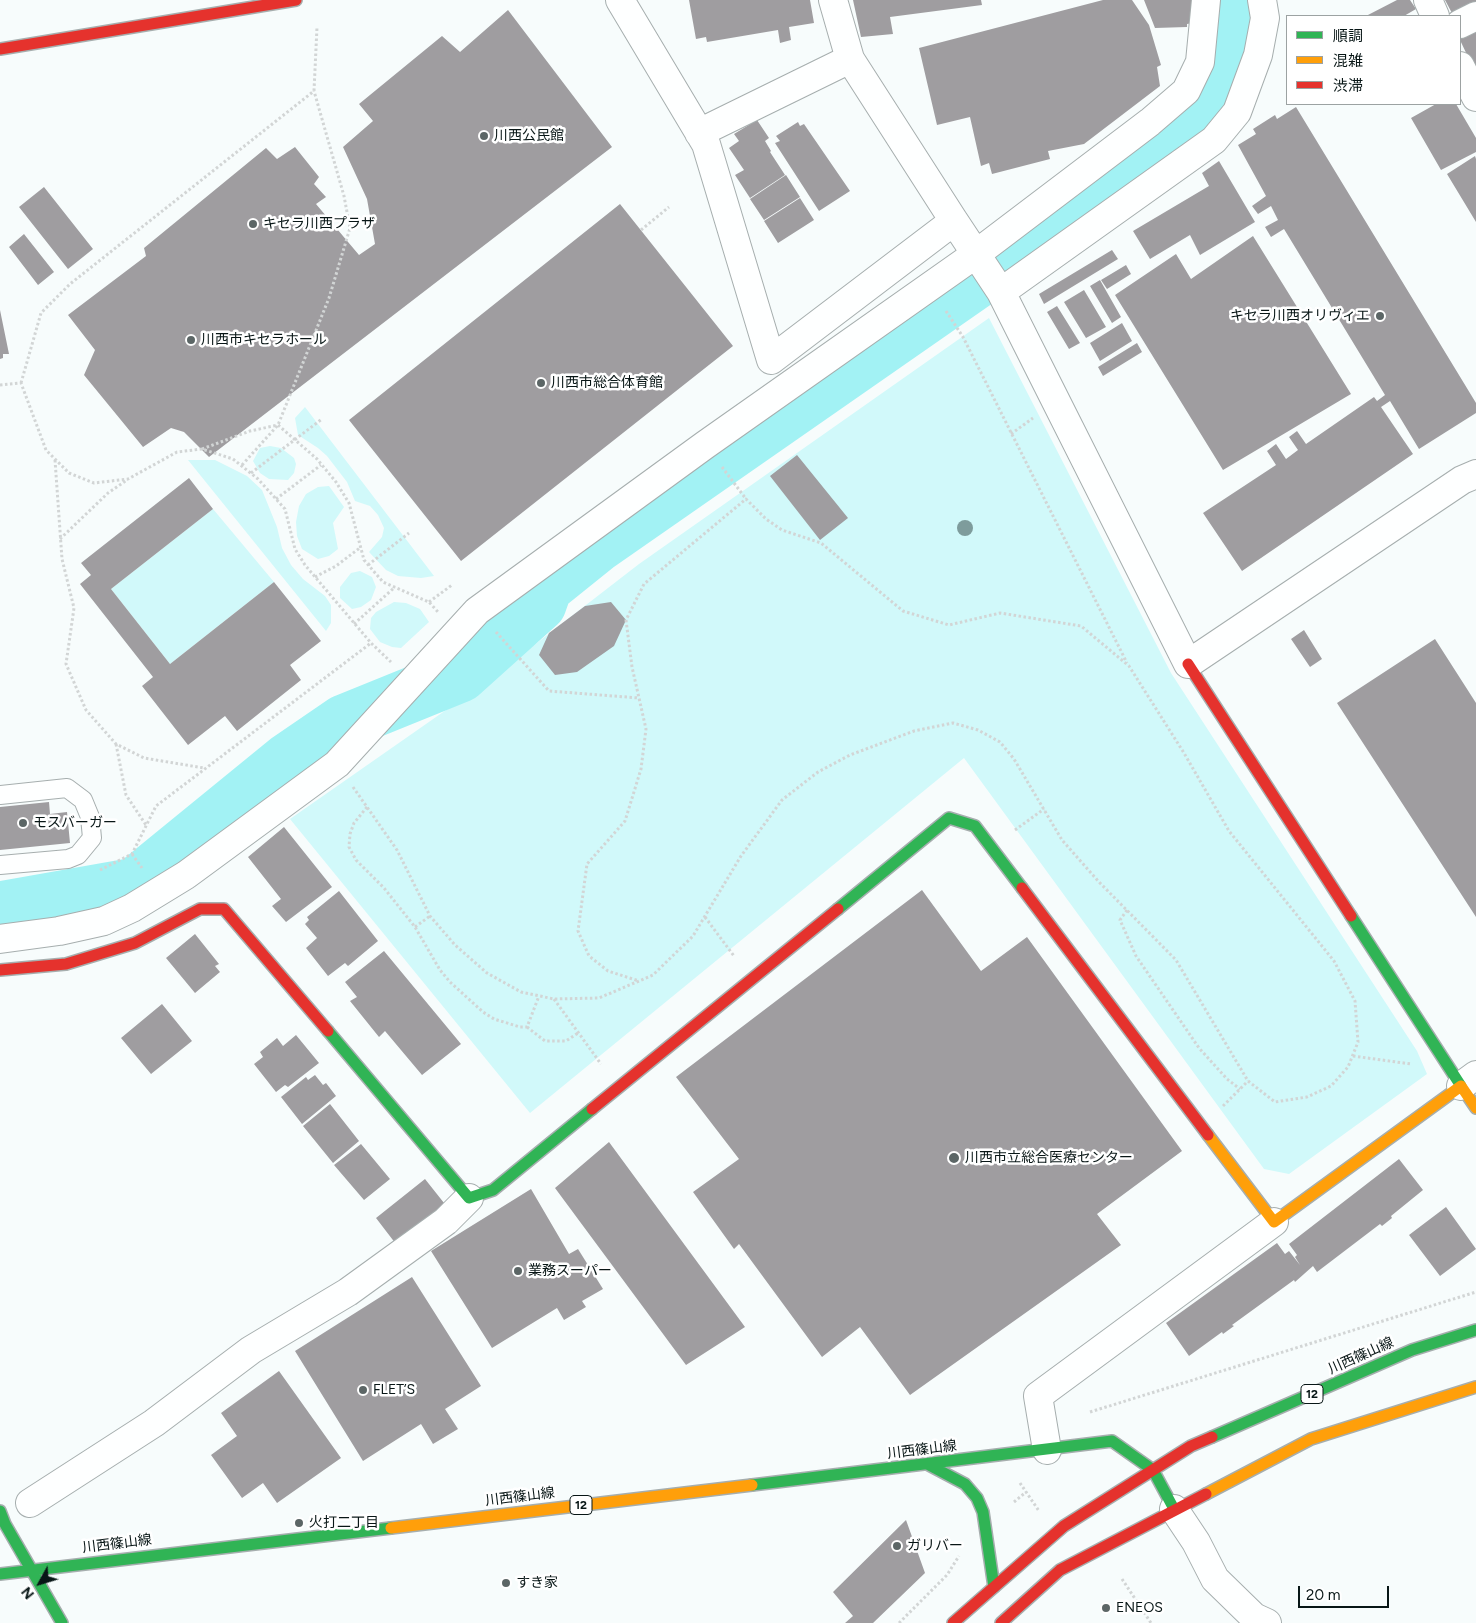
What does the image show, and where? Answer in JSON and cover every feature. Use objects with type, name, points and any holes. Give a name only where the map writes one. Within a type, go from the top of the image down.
[{"type":"street","points":[[0,49],[296,0]]},
{"type":"street","points":[[620,0],[708,151],[771,360],[954,221]]},
{"type":"street","points":[[833,0],[850,58],[989,274],[1188,664],[1468,1080],[1476,1108]]},
{"type":"street","points":[[989,274],[1150,122],[1186,91],[1200,62],[1206,0]]},
{"type":"street","points":[[0,938],[59,931],[104,922],[132,908],[186,875],[338,764],[410,682],[478,611],[686,458],[1214,140],[1236,112],[1258,55],[1265,18],[1262,0]]},
{"type":"street","points":[[1428,0],[1435,15]]},
{"type":"street","points":[[1461,24],[1476,16]]},
{"type":"street","points":[[699,133],[850,58]]},
{"type":"street","points":[[1461,68],[1476,97]]},
{"type":"street","points":[[1188,664],[1462,480],[1476,474]]},
{"type":"street","points":[[30,1503],[154,1423],[251,1350],[348,1292],[446,1221],[469,1198],[493,1190],[949,818],[975,826],[1274,1222]]},
{"type":"street","points":[[0,970],[66,964],[135,943],[200,908],[224,909],[469,1198]]},
{"type":"street","points":[[1047,1450],[1038,1396],[1468,1080]]},
{"type":"street","name":"川西篠山線","points":[[953,1623],[1064,1526],[1191,1446],[1412,1350],[1476,1330]]},
{"type":"street","points":[[1001,1623],[1060,1570],[1311,1439],[1476,1387]]},
{"type":"street","name":"川西篠山線","points":[[0,1574],[929,1465],[1112,1441],[1153,1470],[1174,1509]]},
{"type":"street","points":[[929,1465],[965,1484],[977,1498],[983,1512],[994,1587]]},
{"type":"street","points":[[1174,1509],[1196,1542],[1215,1579],[1254,1617],[1267,1623]]},
{"type":"street","points":[[0,1511],[30,1570],[62,1623]]},
{"type":"lane","points":[[0,794],[67,788],[83,800],[90,817],[92,838],[78,854],[68,859],[0,865]]},
{"type":"path","points":[[242,466],[278,425],[329,298],[350,228],[344,196],[314,91],[317,27]]},
{"type":"path","points":[[128,479],[94,483],[69,473],[46,450],[21,383],[41,313],[70,284],[314,91]]},
{"type":"path","points":[[641,230],[669,207]]},
{"type":"path","points":[[338,764],[397,850],[430,916],[455,945],[487,973],[521,992],[554,999],[599,998],[653,975],[693,936],[741,856],[782,800],[818,772],[850,755],[914,731],[953,723],[978,730],[1000,742],[1014,759],[1062,840],[1176,960],[1248,1081],[1275,1102],[1307,1097],[1331,1086],[1348,1067],[1358,1042],[1355,1000],[1334,961],[1230,831],[1129,666],[962,337],[950,318]]},
{"type":"path","points":[[0,385],[21,383]]},
{"type":"path","points":[[251,473],[322,419]]},
{"type":"path","points":[[278,425],[321,465],[349,503],[360,547],[368,565],[382,582],[429,602],[457,633]]},
{"type":"path","points":[[60,539],[108,493],[128,479],[178,452],[202,449],[250,431],[278,425]]},
{"type":"path","points":[[202,449],[233,459],[251,473],[285,509],[295,549],[354,624],[410,682]]},
{"type":"path","points":[[55,459],[62,560],[74,608],[66,664],[86,710],[116,744],[144,758],[205,768]]},
{"type":"path","points":[[276,499],[321,465]]},
{"type":"path","points":[[723,468],[746,499],[766,518],[782,530],[821,543],[903,611],[948,625],[1000,613],[1082,626],[1129,666]]},
{"type":"path","points":[[639,981],[608,971],[589,956],[578,931],[587,864],[625,821],[641,769],[646,729],[632,667],[626,620],[644,584],[746,499]]},
{"type":"path","points":[[368,565],[409,533]]},
{"type":"path","points":[[316,577],[336,566],[360,547]]},
{"type":"path","points":[[429,602],[452,585]]},
{"type":"path","points":[[354,624],[395,588]]},
{"type":"path","points":[[495,630],[549,691],[639,698]]},
{"type":"path","points":[[96,871],[132,854],[156,806],[371,643]]},
{"type":"path","points":[[116,744],[126,795],[146,825]]},
{"type":"path","points":[[367,807],[354,823],[350,834],[349,847],[356,860],[384,888],[415,927],[440,970],[470,1003],[494,1019],[520,1027],[527,1027],[545,1041],[566,1041],[578,1033]]},
{"type":"path","points":[[1014,831],[1044,809]]},
{"type":"path","points":[[132,854],[140,865]]},
{"type":"path","points":[[1127,910],[1120,920],[1136,956],[1199,1048],[1227,1079],[1240,1089]]},
{"type":"path","points":[[415,927],[430,916]]},
{"type":"path","points":[[704,916],[736,959]]},
{"type":"path","points":[[527,1027],[539,996]]},
{"type":"path","points":[[554,999],[603,1066]]},
{"type":"path","points":[[1353,1056],[1414,1064]]},
{"type":"path","points":[[1221,1107],[1248,1081]]},
{"type":"path","points":[[1041,1422],[1072,1417],[1161,1392],[1476,1292]]},
{"type":"path","points":[[1015,1477],[1040,1512]]},
{"type":"path","points":[[1014,1502],[1026,1492]]},
{"type":"path","points":[[899,1623],[947,1575],[961,1554]]},
{"type":"path","points":[[1122,1579],[1151,1623]]},
{"type":"shaded area","points":[[989,318],[1171,673],[1417,1051],[1427,1074],[1289,1174],[1264,1169],[964,758],[530,1113],[290,819],[489,680],[639,564]]},
{"type":"shaded area","points":[[305,407],[434,576],[421,578],[398,576],[386,570],[369,552],[382,537],[384,528],[378,515],[370,506],[355,501],[347,482],[327,456],[298,435],[295,418]]},
{"type":"shaded area","points":[[270,446],[281,448],[294,458],[296,464],[294,473],[288,480],[269,479],[260,473],[253,461],[260,448]]},
{"type":"shaded area","points":[[188,460],[215,460],[247,476],[262,490],[277,527],[282,548],[291,565],[303,579],[325,596],[331,605],[331,623],[326,631]]},
{"type":"shaded area","points":[[329,486],[344,507],[333,523],[338,549],[329,556],[318,559],[302,549],[297,536],[296,522],[299,506],[306,494],[318,487]]},
{"type":"shaded area","points":[[213,509],[274,582],[170,664],[111,589]]},
{"type":"shaded area","points":[[360,571],[372,577],[376,587],[371,600],[361,607],[352,609],[340,598],[340,587],[351,573]]},
{"type":"shaded area","points":[[394,602],[406,603],[420,609],[429,622],[401,648],[392,647],[380,642],[370,629],[371,618],[376,612]]},
{"type":"building","points":[[689,0],[810,0],[814,23],[789,27],[791,40],[780,43],[778,30],[707,42],[706,37],[696,39]]},
{"type":"building","points":[[853,0],[981,0],[982,5],[890,17],[893,34],[861,37]]},
{"type":"building","points":[[1103,0],[1132,0],[1149,25],[1161,65],[1157,67],[1160,86],[1084,144],[1048,151],[1050,159],[992,174],[989,163],[981,166],[970,117],[937,125],[919,48]]},
{"type":"building","points":[[1144,0],[1192,0],[1193,23],[1187,24],[1187,27],[1155,28]]},
{"type":"building","points":[[1397,0],[1410,0],[1416,9],[1406,15],[1368,15]]},
{"type":"building","points":[[1445,0],[1476,0],[1476,3],[1453,15]]},
{"type":"building","name":"キセラ川西プラザ","points":[[508,10],[612,147],[209,457],[184,432],[171,428],[143,447],[84,375],[95,350],[68,315],[146,256],[144,248],[266,148],[277,159],[295,147],[319,177],[314,184],[326,197],[316,204],[359,255],[375,244],[367,199],[343,147],[373,121],[359,104],[442,36],[460,52]]},
{"type":"building","points":[[1476,29],[1476,74],[1461,42],[1461,37]]},
{"type":"building","points":[[1434,105],[1457,105],[1476,138],[1476,152],[1441,170],[1411,118]]},
{"type":"building","name":"キセラ川西オリヴィエ","points":[[1296,107],[1476,403],[1476,413],[1419,449],[1390,401],[1381,407],[1413,454],[1242,571],[1203,513],[1276,465],[1267,451],[1276,444],[1286,459],[1298,450],[1289,437],[1297,431],[1306,444],[1374,397],[1377,401],[1385,395],[1284,229],[1271,237],[1265,227],[1278,220],[1271,206],[1258,214],[1252,206],[1266,196],[1238,145],[1256,134],[1253,129],[1275,115],[1277,119]]},
{"type":"building","points":[[757,120],[769,138],[765,141],[770,152],[785,175],[750,198],[735,175],[744,170],[729,148],[739,141],[734,134]]},
{"type":"building","points":[[798,122],[800,126],[804,124],[850,191],[819,211],[775,143],[780,141],[776,136]]},
{"type":"building","points":[[1475,156],[1476,159],[1476,222],[1447,174]]},
{"type":"building","points":[[1219,161],[1255,222],[1200,255],[1190,235],[1150,259],[1133,231],[1209,186],[1202,173]]},
{"type":"building","points":[[786,175],[800,197],[764,220],[750,199]]},
{"type":"building","points":[[44,187],[93,249],[68,269],[19,207]]},
{"type":"building","points":[[800,198],[814,220],[778,243],[764,221]]},
{"type":"building","name":"川西市総合体育館","points":[[620,204],[733,346],[461,561],[349,420]]},
{"type":"building","points":[[24,234],[54,272],[38,285],[9,247]]},
{"type":"building","points":[[1253,236],[1351,394],[1223,470],[1115,295],[1176,254],[1191,279]]},
{"type":"building","points":[[1112,250],[1118,259],[1044,304],[1039,294]]},
{"type":"building","points":[[1126,265],[1131,274],[1107,289],[1101,280]]},
{"type":"building","points":[[1100,280],[1121,317],[1112,323],[1090,286]]},
{"type":"building","points":[[1084,290],[1106,327],[1086,338],[1064,302]]},
{"type":"building","points":[[1057,306],[1080,343],[1069,349],[1047,312]]},
{"type":"building","points":[[0,310],[9,354],[3,354],[3,358],[0,359]]},
{"type":"building","points":[[1122,323],[1132,341],[1100,361],[1090,343]]},
{"type":"building","points":[[1137,343],[1142,352],[1103,376],[1098,367]]},
{"type":"building","points":[[797,455],[848,518],[820,540],[770,476]]},
{"type":"building","points":[[189,478],[213,509],[111,589],[170,664],[274,582],[321,641],[290,665],[301,680],[237,731],[225,716],[188,745],[142,686],[153,677],[80,584],[91,575],[81,563]]},
{"type":"building","points":[[611,602],[626,620],[614,646],[577,672],[555,675],[539,655],[549,633],[585,606]]},
{"type":"building","points":[[1304,630],[1322,659],[1310,667],[1291,639]]},
{"type":"building","points":[[1435,639],[1476,703],[1476,917],[1337,703]]},
{"type":"building","points":[[49,802],[50,814],[67,812],[70,843],[0,850],[0,807]]},
{"type":"building","points":[[284,827],[332,887],[286,922],[272,906],[281,899],[248,857]]},
{"type":"building","name":"川西市立総合医療センター","points":[[922,890],[981,971],[1027,937],[1182,1151],[1097,1214],[1121,1245],[910,1395],[860,1327],[822,1357],[739,1244],[734,1249],[693,1192],[739,1159],[676,1077]]},
{"type":"building","points":[[339,891],[378,941],[348,966],[345,963],[328,976],[306,948],[317,938],[305,924],[309,920],[307,917]]},
{"type":"building","points":[[195,934],[219,964],[215,966],[220,972],[195,993],[166,958]]},
{"type":"building","points":[[384,951],[461,1044],[422,1075],[385,1031],[379,1037],[350,1001],[357,997],[345,982]]},
{"type":"building","points":[[162,1004],[192,1041],[151,1074],[121,1038]]},
{"type":"building","points":[[296,1035],[319,1063],[288,1087],[285,1085],[276,1092],[254,1064],[263,1057],[260,1052],[277,1038],[283,1046]]},
{"type":"building","points":[[315,1075],[323,1085],[326,1083],[336,1096],[302,1124],[281,1097],[306,1077],[308,1080]]},
{"type":"building","points":[[330,1104],[359,1141],[333,1163],[303,1126]]},
{"type":"building","points":[[609,1142],[745,1327],[686,1365],[555,1188]]},
{"type":"building","points":[[361,1144],[390,1179],[364,1200],[334,1165]]},
{"type":"building","points":[[1399,1159],[1423,1190],[1391,1216],[1392,1218],[1382,1226],[1380,1224],[1317,1272],[1313,1266],[1295,1282],[1294,1280],[1232,1325],[1234,1326],[1223,1334],[1222,1332],[1189,1356],[1166,1323],[1277,1243],[1285,1254],[1289,1251],[1300,1265],[1295,1257],[1297,1255],[1289,1244]]},
{"type":"building","points":[[425,1179],[448,1208],[399,1248],[376,1218]]},
{"type":"building","name":"業務スーパー","points":[[531,1189],[569,1254],[578,1249],[603,1289],[582,1301],[586,1307],[564,1320],[557,1308],[492,1348],[431,1251]]},
{"type":"building","points":[[1446,1207],[1476,1249],[1440,1276],[1409,1235]]},
{"type":"building","points":[[412,1277],[481,1386],[445,1409],[458,1429],[433,1444],[421,1424],[363,1461],[295,1351]]},
{"type":"building","points":[[279,1371],[341,1458],[277,1503],[263,1483],[242,1498],[211,1455],[237,1436],[221,1413]]},
{"type":"building","name":"ガリバー","points":[[906,1520],[925,1573],[873,1623],[845,1623],[853,1616],[833,1592]]},
{"type":"waterway","points":[[0,909],[135,885],[287,761],[344,722],[460,675],[539,604],[545,587],[596,546],[1106,191],[1207,113],[1233,47],[1232,0]]},
{"type":"traffic: fast","points":[[838,909],[949,818],[975,826],[1022,888]]},
{"type":"traffic: fast","points":[[1351,916],[1461,1086]]},
{"type":"traffic: fast","points":[[328,1031],[469,1198],[493,1190],[592,1109]]},
{"type":"traffic: fast","points":[[1212,1437],[1412,1350],[1476,1330]]},
{"type":"traffic: fast","points":[[752,1485],[1112,1441],[1153,1470],[1174,1509]]},
{"type":"traffic: fast","points":[[929,1465],[965,1484],[977,1498],[983,1512],[994,1587]]},
{"type":"traffic: fast","points":[[0,1511],[5,1524],[62,1623]]},
{"type":"traffic: fast","points":[[0,1574],[391,1528]]},
{"type":"traffic: slow","points":[[1208,1135],[1274,1222],[1461,1086],[1476,1108]]},
{"type":"traffic: slow","points":[[1206,1494],[1311,1439],[1476,1387]]},
{"type":"traffic: slow","points":[[391,1528],[752,1485]]},
{"type":"traffic: jam","points":[[0,49],[296,0]]},
{"type":"traffic: jam","points":[[1188,664],[1351,916]]},
{"type":"traffic: jam","points":[[1022,888],[1208,1135]]},
{"type":"traffic: jam","points":[[0,970],[66,964],[135,943],[200,909],[224,909],[328,1031]]},
{"type":"traffic: jam","points":[[592,1109],[838,909]]},
{"type":"traffic: jam","points":[[953,1623],[1064,1526],[1191,1446],[1212,1437]]},
{"type":"traffic: jam","points":[[1001,1623],[1060,1570],[1206,1494]]},
{"type":"place","name":"川西公民館","points":[[484,136]]},
{"type":"place","name":"キセラ川西プラザ","points":[[253,224]]},
{"type":"place","name":"キセラ川西オリヴィエ","points":[[1380,316]]},
{"type":"place","name":"川西市キセラホール","points":[[191,340]]},
{"type":"place","name":"川西市総合体育館","points":[[541,383]]},
{"type":"place","name":"モスバーガー","points":[[23,823]]},
{"type":"place","name":"川西市立総合医療センター","points":[[954,1158]]},
{"type":"place","name":"業務スーパー","points":[[518,1271]]},
{"type":"place","name":"FLET’S","points":[[363,1390]]},
{"type":"place","name":"火打二丁目","points":[[299,1523]]},
{"type":"place","name":"ガリバー","points":[[897,1546]]},
{"type":"place","name":"すき家","points":[[506,1583]]},
{"type":"place","name":"ENEOS","points":[[1106,1608]]}]
